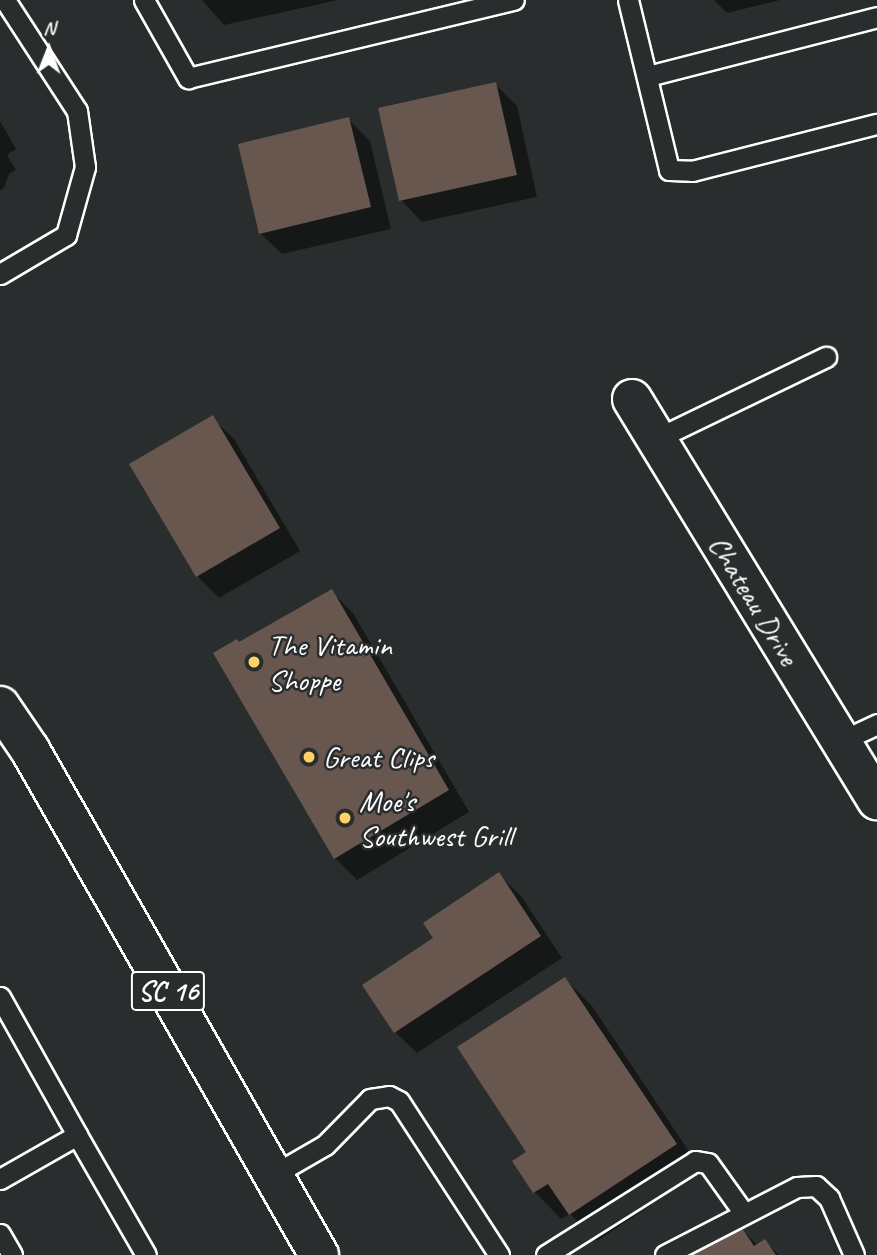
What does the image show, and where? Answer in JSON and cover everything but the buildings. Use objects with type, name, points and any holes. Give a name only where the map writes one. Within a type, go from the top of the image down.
[{"type":"main road","name":"Chateau Drive","points":[[632,399],[877,800]]},
{"type":"main road","name":"SC 16","points":[[5,723],[319,1255]]},
{"type":"lane","points":[[0,274],[66,235],[85,167],[77,111],[5,0]]},
{"type":"lane","points":[[144,0],[188,78],[514,0]]},
{"type":"lane","points":[[628,0],[669,170],[692,171],[877,124]]},
{"type":"lane","points":[[648,76],[877,17]]},
{"type":"lane","points":[[656,439],[826,357]]},
{"type":"lane","points":[[841,741],[877,724]]},
{"type":"lane","points":[[0,997],[146,1255]]},
{"type":"lane","points":[[273,1175],[325,1145],[370,1098],[389,1096],[399,1101],[499,1255]]},
{"type":"lane","points":[[0,1178],[78,1135]]},
{"type":"lane","points":[[546,1255],[695,1161],[708,1163],[743,1212]]},
{"type":"lane","points":[[666,1255],[743,1212],[797,1187],[816,1186],[829,1198],[854,1255]]},
{"type":"lane","points":[[0,1234],[12,1255]]},
{"type":"place","name":"The Vitamin Shoppe","points":[[254,662]]},
{"type":"place","name":"Great Clips","points":[[309,757]]},
{"type":"place","name":"Moe's Southwest Grill","points":[[345,818]]}]
